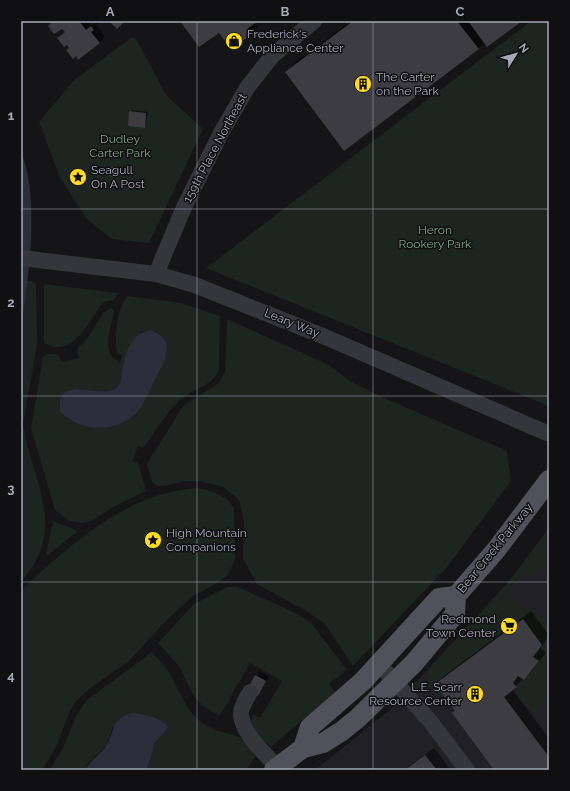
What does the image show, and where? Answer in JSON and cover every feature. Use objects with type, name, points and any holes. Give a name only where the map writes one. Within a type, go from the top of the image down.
[{"type":"main road","name":"Bear Creek Parkway","points":[[276,769],[303,748],[323,744],[342,731],[396,682],[455,614],[456,596],[496,550],[549,480]]},
{"type":"main road","name":"Bear Creek Parkway","points":[[303,748],[310,727],[363,681],[439,598],[456,596]]},
{"type":"street","name":"159th Place Northeast","points":[[156,274],[185,205],[221,133],[247,88],[272,56],[314,21]]},
{"type":"street","name":"Leary Way","points":[[21,258],[156,274],[194,285],[316,333],[549,434]]},
{"type":"street","points":[[379,664],[430,721],[467,770]]},
{"type":"street","points":[[250,692],[241,709],[241,716],[247,731],[276,769]]},
{"type":"shaded area","points":[[21,151],[27,171],[30,193],[31,238],[30,261],[21,327]]},
{"type":"shaded area","points":[[150,330],[164,338],[167,347],[166,352],[162,365],[144,402],[131,418],[111,426],[100,428],[89,427],[68,419],[60,411],[60,400],[64,393],[71,390],[107,391],[118,387],[121,382],[128,349],[134,339]]},
{"type":"shaded area","name":"Redmond Town Center","points":[[549,528],[549,770],[315,770],[391,709],[510,581]]},
{"type":"shaded area","points":[[132,713],[156,718],[168,727],[155,742],[147,770],[86,770],[90,763],[106,746],[114,726],[119,719]]},
{"type":"green space","name":"Heron Rookery Park","points":[[531,21],[549,21],[549,406],[206,268]]},
{"type":"green space","name":"Dudley Carter Park","points":[[132,37],[137,40],[166,95],[203,129],[149,243],[112,239],[87,219],[60,178],[39,122],[73,81]]},
{"type":"green space","points":[[27,280],[36,283],[37,345],[23,424],[27,445],[39,485],[45,524],[43,543],[35,562],[21,582],[21,327]]},
{"type":"green space","points":[[44,284],[118,293],[114,300],[104,302],[100,306],[78,337],[70,343],[54,347],[44,343]]},
{"type":"green space","points":[[128,296],[181,303],[220,316],[219,371],[211,381],[179,401],[143,448],[138,446],[132,461],[138,463],[146,491],[115,506],[91,521],[82,523],[69,521],[55,510],[31,428],[43,357],[48,354],[58,354],[62,362],[79,358],[77,349],[87,339],[104,312],[111,308],[114,310],[108,346],[113,358],[120,362],[122,355],[117,353],[116,332],[121,307],[124,300]],"holes":[[[150,330],[159,334],[166,351],[145,401],[94,427],[84,426],[66,418],[78,389],[103,392],[115,389],[119,385],[123,375],[127,352],[142,331]]]},
{"type":"green space","points":[[227,319],[329,365],[350,381],[384,398],[507,451],[511,481],[447,567],[353,666],[325,624],[308,612],[257,584],[243,559],[244,521],[239,500],[223,487],[200,481],[184,481],[165,486],[157,486],[152,481],[147,464],[183,406],[219,383],[225,372]]},
{"type":"green space","points":[[198,488],[214,492],[227,499],[234,508],[235,559],[228,575],[214,585],[193,596],[167,620],[129,661],[89,689],[76,701],[70,711],[56,747],[42,770],[21,770],[21,591],[60,555],[90,531],[123,510],[159,495],[178,490]]},
{"type":"green space","points":[[53,521],[76,530],[77,532],[48,555],[46,554]]},
{"type":"green space","points":[[549,528],[549,566],[517,578],[502,597],[549,622],[549,694],[535,714],[514,695],[539,661],[533,657],[542,645],[523,619],[435,684],[443,695],[440,697],[429,682],[428,670],[510,580]]},
{"type":"green space","points":[[228,587],[238,587],[296,613],[312,624],[347,670],[329,684],[335,692],[271,747],[258,735],[251,721],[253,714],[260,718],[282,681],[250,663],[229,699],[230,700],[219,716],[203,706],[193,695],[179,666],[158,643],[194,604]]},
{"type":"green space","points":[[152,652],[166,668],[193,715],[207,726],[215,730],[242,738],[248,742],[255,757],[246,770],[147,770],[155,741],[163,734],[113,726],[106,746],[88,763],[86,770],[50,770],[63,748],[77,714],[87,700]]},
{"type":"building","points":[[49,21],[79,21],[86,30],[91,26],[94,30],[91,32],[100,43],[78,60],[76,56],[73,59],[66,50],[69,48],[67,45],[64,47],[57,38],[65,32],[62,29],[54,34],[48,26],[51,23]]},
{"type":"building","points":[[109,21],[125,21],[117,29]]},
{"type":"building","name":"Frederick's Appliance Center","points":[[180,21],[258,21],[248,28],[252,34],[231,49],[219,33],[199,47]]},
{"type":"building","name":"The Carter on the Park","points":[[353,21],[457,21],[479,49],[344,151],[285,72]]},
{"type":"building","points":[[468,21],[522,21],[487,47]]},
{"type":"building","points":[[129,111],[146,113],[145,128],[128,126]]},
{"type":"building","name":"L.E. Scarr Resource Center","points":[[523,619],[542,645],[533,657],[539,661],[524,680],[518,676],[513,683],[517,687],[504,697],[549,757],[549,770],[494,770],[452,713],[455,711],[435,684]]},
{"type":"building","points":[[255,675],[266,681],[258,696],[247,690]]},
{"type":"building","points":[[425,755],[437,770],[405,770]]},
{"type":"place","name":"Frederick's Appliance Center","points":[[234,41]]},
{"type":"place","name":"The Carter on the Park","points":[[363,84]]},
{"type":"place","name":"Seagull On A Post","points":[[78,177]]},
{"type":"place","name":"High Mountain Companions","points":[[153,540]]},
{"type":"place","name":"Redmond Town Center","points":[[509,626]]},
{"type":"place","name":"L.E. Scarr Resource Center","points":[[475,694]]}]
